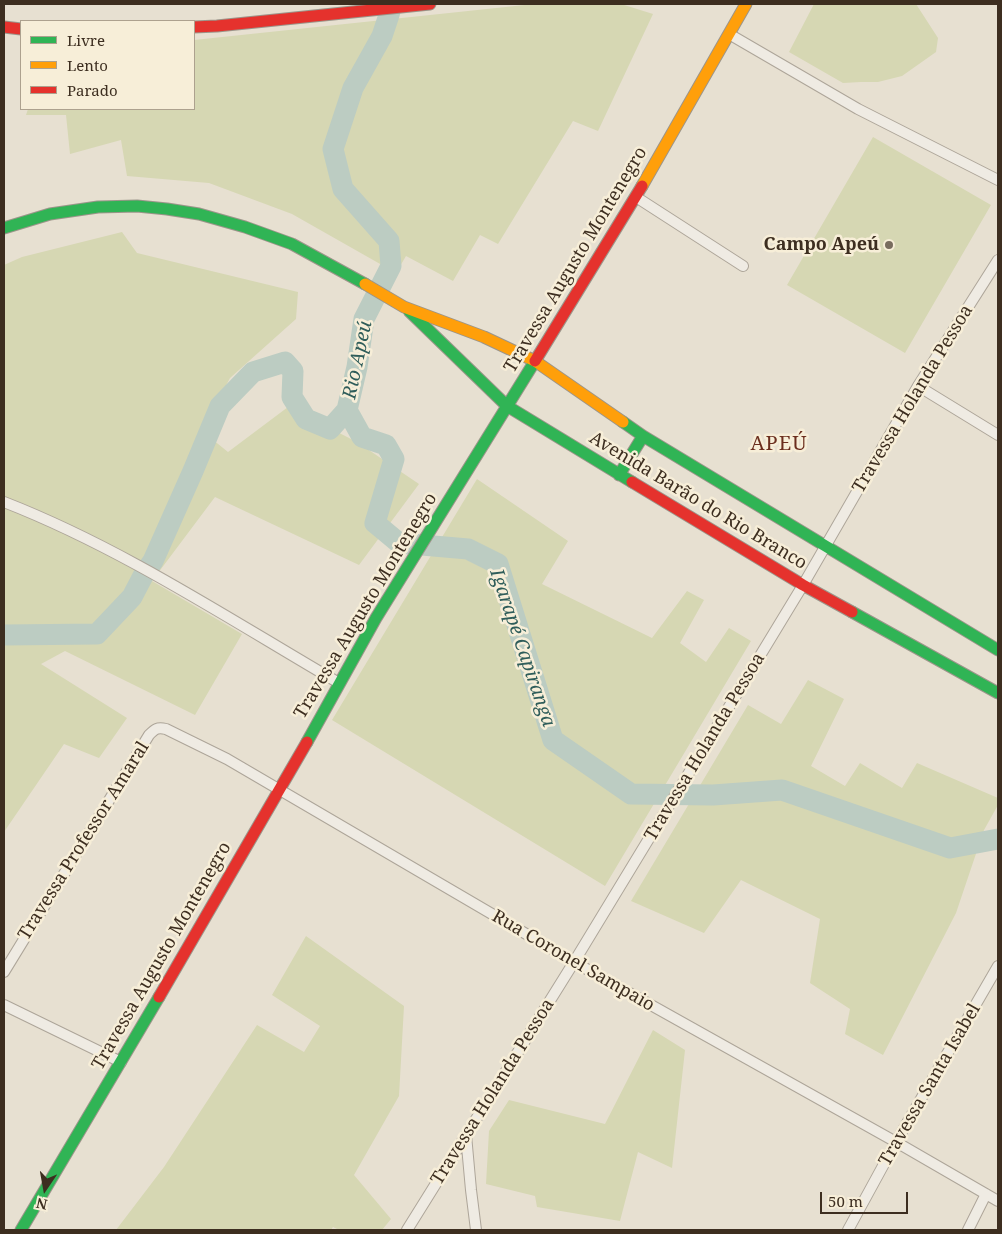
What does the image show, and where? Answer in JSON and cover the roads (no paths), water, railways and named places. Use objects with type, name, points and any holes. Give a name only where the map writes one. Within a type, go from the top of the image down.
[{"type":"main road","points":[[195,27],[430,4]]},
{"type":"main road","name":"Travessa Augusto Montenegro","points":[[21,1230],[280,789],[376,618],[636,197],[746,4]]},
{"type":"main road","points":[[4,27],[20,29]]},
{"type":"main road","name":"Avenida Barão do Rio Branco","points":[[4,228],[50,214],[98,207],[137,206],[199,214],[245,227],[292,244],[404,307],[507,406],[802,585],[998,693]]},
{"type":"main road","name":"Avenida Barão do Rio Branco","points":[[404,307],[484,337],[534,361],[643,436],[998,650]]},
{"type":"main road","points":[[619,475],[643,436]]},
{"type":"street","points":[[729,34],[858,108],[998,180]]},
{"type":"street","points":[[636,197],[743,266]]},
{"type":"street","name":"Travessa Holanda Pessoa","points":[[407,1230],[574,962],[802,585],[918,386],[998,260]]},
{"type":"street","points":[[918,386],[998,435]]},
{"type":"street","points":[[4,502],[55,524],[136,564],[339,682]]},
{"type":"street","name":"Rua Coronel Sampaio","points":[[149,736],[155,729],[166,729],[227,759],[574,962],[998,1201]]},
{"type":"street","name":"Travessa Professor Amaral","points":[[4,972],[149,736]]},
{"type":"street","name":"Travessa Santa Isabel","points":[[848,1230],[896,1142],[998,966]]},
{"type":"street","points":[[4,1005],[121,1062]]},
{"type":"street","points":[[466,1135],[476,1230]]},
{"type":"street","points":[[968,1230],[986,1194]]},
{"type":"waterway","name":"Rio Apeú","points":[[4,635],[97,634],[132,597],[153,561],[220,406],[253,372],[285,362],[293,371],[292,397],[306,419],[330,429],[347,410],[357,367],[364,319],[391,266],[389,241],[343,189],[333,149],[353,88],[382,36],[392,4]]},
{"type":"waterway","name":"Igarapé Capiranga","points":[[347,410],[362,437],[386,445],[394,459],[375,523],[399,543],[468,549],[498,564],[553,740],[631,794],[713,795],[782,790],[950,848],[998,839]]},
{"type":"place","name":"Campo Apeú","points":[[889,245]]},
{"type":"district","name":"APEÚ","points":[[779,444]]}]
